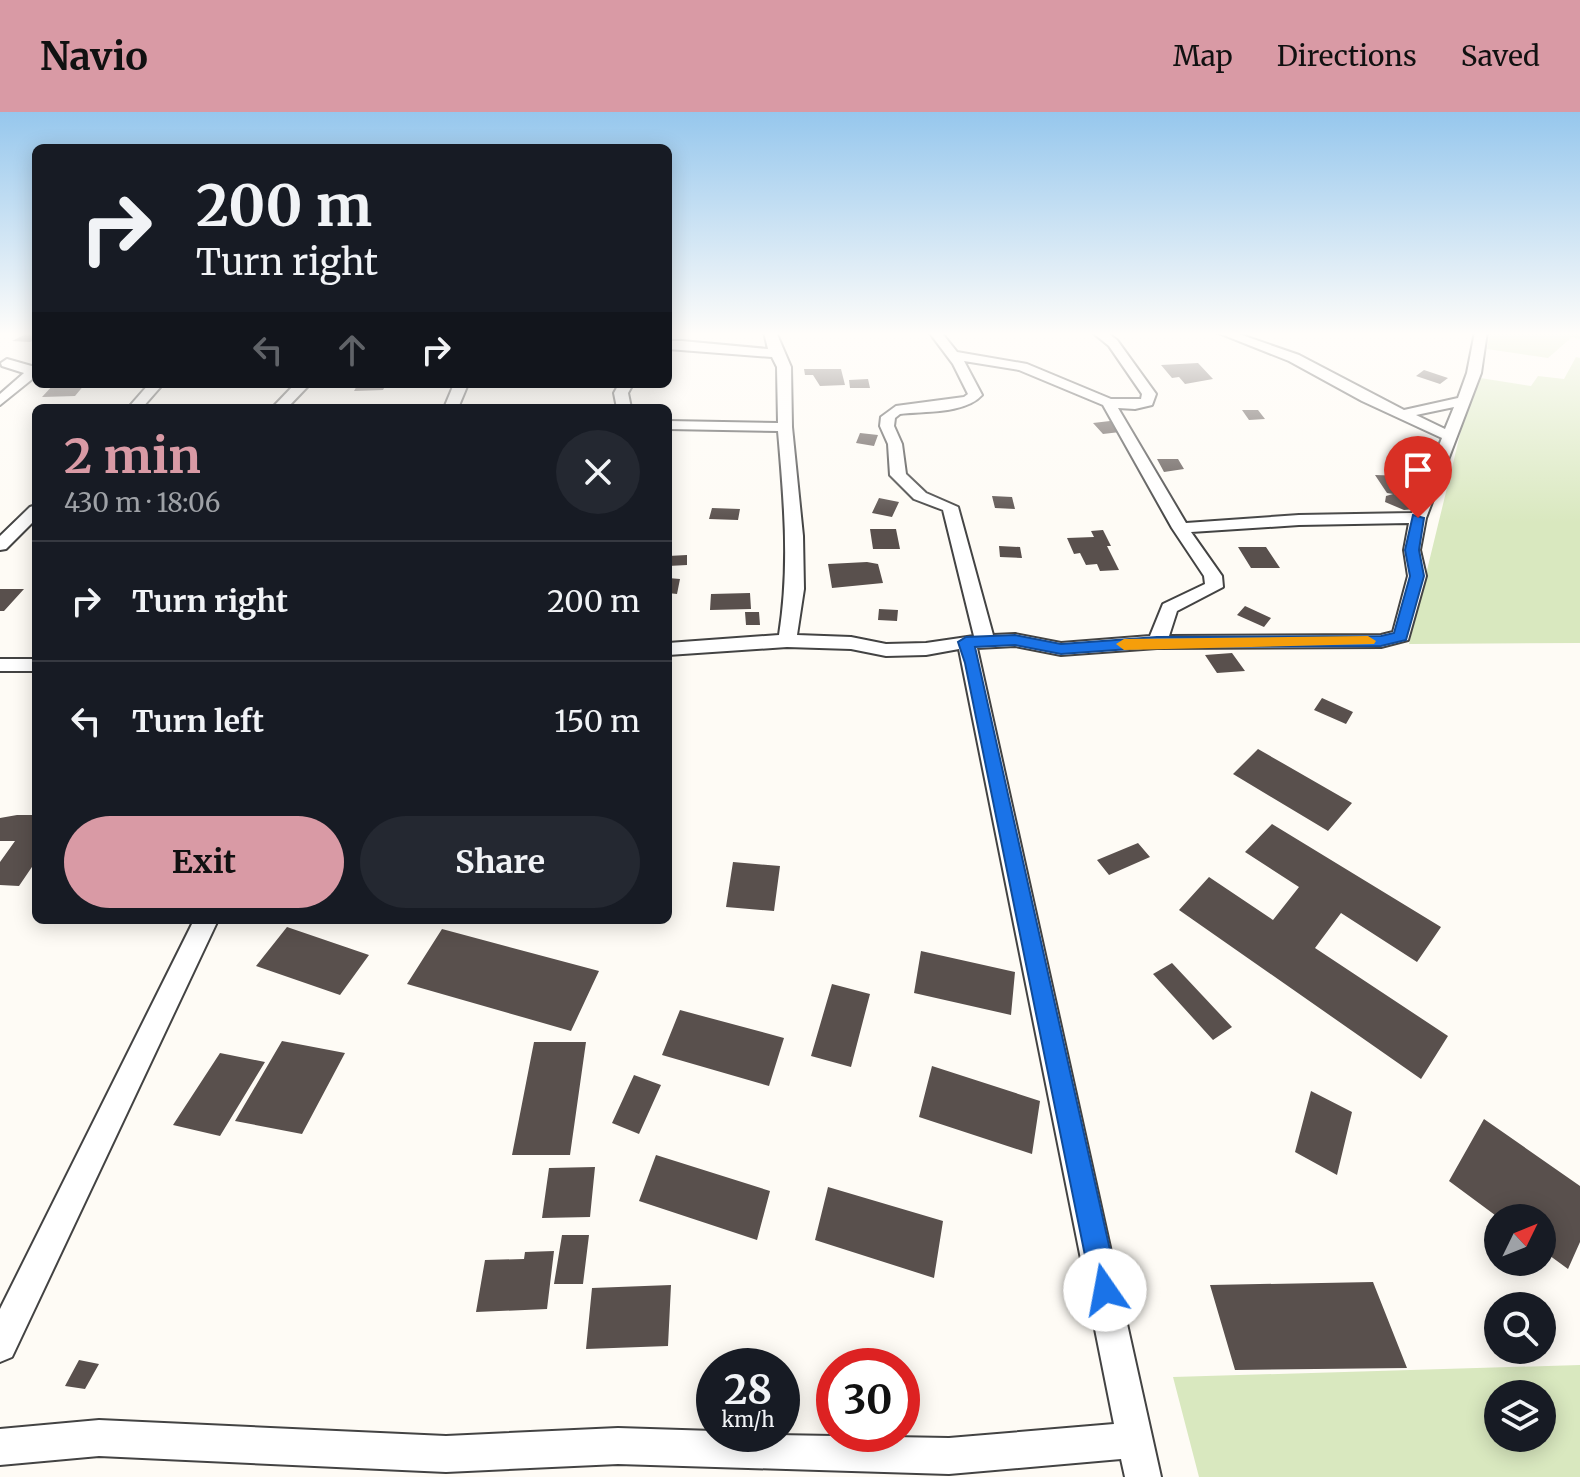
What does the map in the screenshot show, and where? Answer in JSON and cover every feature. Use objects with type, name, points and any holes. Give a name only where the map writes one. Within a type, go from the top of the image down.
[{"type":"street","points":[[784,396],[795,536],[795,589],[787,641]]},
{"type":"street","points":[[974,396],[968,401],[896,410],[888,417],[887,426],[895,444],[898,475],[920,496],[950,507],[976,642],[973,663],[1143,1477]]},
{"type":"street","points":[[1091,396],[1109,403],[1135,405],[1147,402],[1149,396]]},
{"type":"street","points":[[1363,396],[1451,437]]},
{"type":"street","points":[[672,649],[787,641],[851,643],[886,650],[926,649],[1015,640],[1061,649],[1157,642],[1381,641],[1401,636],[1417,576],[1412,550],[1418,518],[1464,396]]},
{"type":"street","points":[[1404,414],[1462,401]]},
{"type":"street","points":[[1109,403],[1180,528],[1213,576],[1214,587],[1169,608],[1157,642]]},
{"type":"street","points":[[672,425],[785,427]]},
{"type":"street","points":[[6,539],[32,514]]},
{"type":"street","points":[[1180,528],[1299,520],[1418,518]]},
{"type":"street","points":[[6,539],[32,535]]},
{"type":"street","points":[[0,665],[32,665]]},
{"type":"street","points":[[0,1345],[204,924]]},
{"type":"street","points":[[0,1447],[99,1438],[446,1454],[618,1446],[949,1456],[1137,1440]]},
{"type":"green space","points":[[1469,396],[1580,396],[1580,643],[1409,644]]},
{"type":"green space","points":[[1580,1365],[1580,1477],[1199,1477],[1173,1377]]},
{"type":"building","points":[[1242,410],[1258,410],[1265,419],[1249,420]]},
{"type":"building","points":[[1110,421],[1120,432],[1103,434],[1093,423]]},
{"type":"building","points":[[860,433],[878,435],[874,446],[856,443]]},
{"type":"building","points":[[1157,459],[1178,459],[1184,469],[1164,472]]},
{"type":"building","points":[[1375,475],[1406,476],[1419,495],[1394,494],[1416,502],[1415,509],[1404,510],[1385,502],[1386,496],[1393,494],[1387,493]]},
{"type":"building","points":[[992,496],[1012,497],[1015,509],[995,508]]},
{"type":"building","points":[[879,498],[899,502],[892,517],[872,513]]},
{"type":"building","points":[[712,508],[740,509],[738,520],[709,519]]},
{"type":"building","points":[[870,529],[896,529],[900,549],[873,549]]},
{"type":"building","points":[[1103,530],[1119,570],[1100,571],[1097,564],[1086,565],[1080,553],[1074,554],[1067,538],[1094,537],[1091,531]]},
{"type":"building","points":[[999,546],[1020,547],[1022,558],[1000,557]]},
{"type":"building","points":[[1238,547],[1266,547],[1280,568],[1251,568]]},
{"type":"building","points":[[687,555],[687,565],[672,566],[672,556]]},
{"type":"building","points":[[828,564],[878,564],[883,583],[832,588]]},
{"type":"building","points":[[672,578],[680,579],[677,594],[672,593]]},
{"type":"building","points":[[0,589],[24,589],[4,611],[0,611]]},
{"type":"building","points":[[750,593],[751,609],[710,610],[711,594]]},
{"type":"building","points":[[1245,606],[1271,618],[1264,627],[1237,615]]},
{"type":"building","points":[[879,609],[898,610],[897,621],[878,620]]},
{"type":"building","points":[[745,612],[759,612],[760,625],[746,625]]},
{"type":"building","points":[[1232,653],[1245,671],[1217,673],[1205,655]]},
{"type":"building","points":[[1322,698],[1353,712],[1346,724],[1314,710]]},
{"type":"building","points":[[1258,749],[1352,803],[1328,831],[1233,774]]},
{"type":"building","points":[[32,815],[32,867],[19,886],[0,885],[0,862],[15,841],[0,841],[0,818]]},
{"type":"building","points":[[1272,824],[1441,927],[1417,962],[1341,913],[1315,948],[1448,1036],[1421,1079],[1179,910],[1209,877],[1273,920],[1299,887],[1245,852]]},
{"type":"building","points":[[1138,843],[1150,857],[1109,875],[1097,860]]},
{"type":"building","points":[[733,862],[780,866],[774,911],[726,907]]},
{"type":"building","points":[[287,927],[369,955],[340,995],[256,966]]},
{"type":"building","points":[[442,929],[599,971],[571,1031],[407,984]]},
{"type":"building","points":[[921,951],[1015,972],[1011,1015],[914,993]]},
{"type":"building","points":[[1172,963],[1232,1027],[1213,1040],[1153,974]]},
{"type":"building","points":[[832,984],[870,994],[851,1067],[811,1056]]},
{"type":"building","points":[[680,1010],[784,1038],[769,1086],[662,1055]]},
{"type":"building","points":[[282,1041],[345,1053],[302,1134],[235,1121]]},
{"type":"building","points":[[534,1042],[586,1042],[570,1155],[512,1155]]},
{"type":"building","points":[[220,1053],[265,1062],[220,1136],[173,1125]]},
{"type":"building","points":[[932,1066],[1040,1101],[1032,1154],[919,1117]]},
{"type":"building","points":[[634,1075],[661,1085],[639,1134],[612,1123]]},
{"type":"building","points":[[1311,1091],[1352,1112],[1337,1175],[1295,1152]]},
{"type":"building","points":[[1484,1119],[1580,1186],[1580,1242],[1568,1269],[1556,1260],[1556,1204],[1484,1204],[1484,1207],[1449,1181]]},
{"type":"building","points":[[656,1155],[770,1191],[757,1240],[639,1201]]},
{"type":"building","points":[[595,1167],[590,1217],[542,1218],[549,1168]]},
{"type":"building","points":[[828,1187],[943,1221],[934,1278],[815,1240]]},
{"type":"building","points":[[562,1235],[589,1235],[583,1284],[554,1284]]},
{"type":"building","points":[[554,1251],[547,1309],[476,1312],[485,1260],[524,1259],[525,1252]]},
{"type":"building","points":[[1373,1282],[1407,1368],[1235,1370],[1210,1285]]},
{"type":"building","points":[[671,1285],[668,1346],[586,1349],[592,1288]]},
{"type":"building","points":[[79,1360],[99,1364],[85,1389],[65,1386]]},
{"type":"slow traffic","points":[[1124,644],[1368,641]]},
{"type":"route","points":[[1105,1290],[973,663],[966,642],[1015,640],[1061,649],[1157,642],[1381,641],[1401,636],[1417,576],[1412,550],[1418,518]]}]
